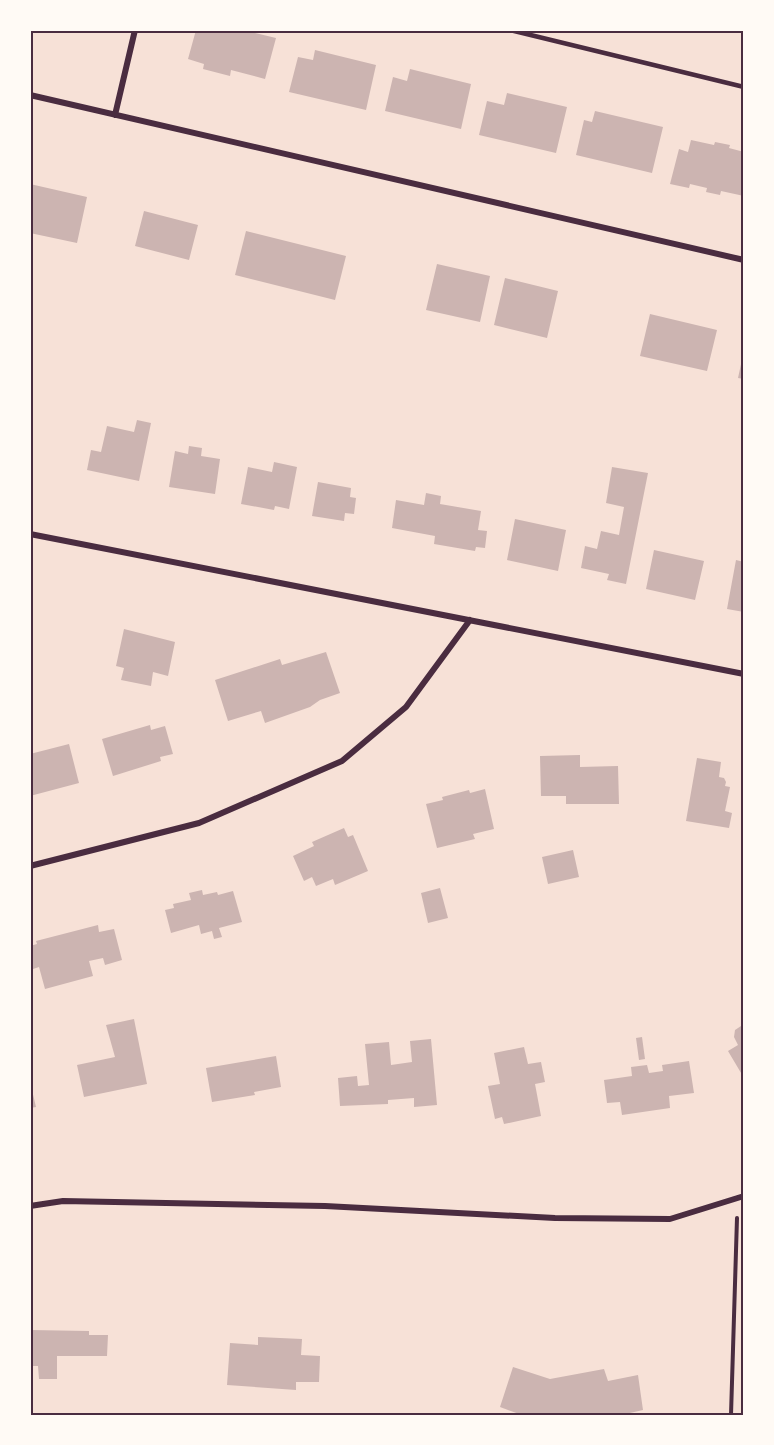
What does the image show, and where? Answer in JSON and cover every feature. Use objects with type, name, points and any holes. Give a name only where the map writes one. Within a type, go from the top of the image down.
[{"type":"street","points":[[115,115],[135,30]]},
{"type":"street","points":[[30,95],[744,260]]},
{"type":"street","points":[[30,534],[744,674]]},
{"type":"street","points":[[30,866],[199,823],[342,761],[406,707],[470,620]]},
{"type":"street","points":[[30,1206],[63,1201],[325,1206],[555,1218],[670,1219],[741,1197]]},
{"type":"lane","points":[[510,30],[744,87]]},
{"type":"path","points":[[731,1415],[741,1197]]},
{"type":"building","points":[[196,30],[243,30],[276,38],[265,79],[231,70],[230,76],[203,69],[204,64],[188,59]]},
{"type":"building","points":[[315,50],[376,65],[366,110],[289,92],[298,57],[313,60]]},
{"type":"building","points":[[410,69],[471,84],[461,129],[385,111],[393,77],[407,81]]},
{"type":"building","points":[[507,93],[567,107],[556,153],[479,135],[487,101],[504,105]]},
{"type":"building","points":[[595,111],[663,127],[652,173],[576,155],[584,120],[592,122]]},
{"type":"building","points":[[691,140],[714,145],[715,142],[730,145],[729,148],[744,152],[744,196],[721,191],[720,195],[706,192],[707,188],[690,184],[689,188],[670,184],[679,149],[688,152]]},
{"type":"building","points":[[30,184],[87,197],[77,243],[30,233]]},
{"type":"building","points":[[144,211],[198,225],[189,260],[135,246]]},
{"type":"building","points":[[246,231],[346,256],[335,300],[235,275]]},
{"type":"building","points":[[437,264],[490,276],[480,322],[426,310]]},
{"type":"building","points":[[505,278],[558,291],[547,338],[494,325]]},
{"type":"building","points":[[650,314],[717,330],[707,371],[640,356]]},
{"type":"building","points":[[744,355],[744,379],[738,378]]},
{"type":"building","points":[[137,420],[151,423],[139,481],[87,470],[91,450],[101,452],[107,426],[134,432]]},
{"type":"building","points":[[189,446],[202,448],[201,456],[220,459],[215,494],[169,487],[175,451],[188,454]]},
{"type":"building","points":[[274,462],[297,467],[289,509],[275,506],[274,510],[241,504],[248,467],[272,472]]},
{"type":"building","points":[[612,467],[648,473],[626,584],[607,580],[609,574],[581,568],[585,546],[597,549],[601,531],[619,535],[624,507],[606,503]]},
{"type":"building","points":[[318,482],[351,488],[350,497],[356,498],[354,514],[345,513],[344,521],[312,516]]},
{"type":"building","points":[[426,493],[441,496],[440,504],[481,511],[478,530],[487,531],[485,548],[476,547],[475,551],[434,544],[435,536],[392,528],[396,500],[424,505]]},
{"type":"building","points":[[515,519],[566,530],[558,571],[507,560]]},
{"type":"building","points":[[654,550],[704,561],[695,600],[646,589]]},
{"type":"building","points":[[736,560],[744,562],[744,612],[727,609]]},
{"type":"building","points":[[124,629],[175,642],[168,676],[153,672],[151,686],[121,680],[124,668],[116,666]]},
{"type":"building","points":[[326,652],[340,693],[320,700],[310,707],[265,723],[261,711],[228,721],[215,680],[280,659],[282,665]]},
{"type":"building","points":[[150,725],[151,730],[165,726],[173,754],[160,757],[161,761],[113,776],[102,739]]},
{"type":"building","points":[[69,744],[79,783],[30,796],[30,754]]},
{"type":"building","points":[[580,755],[580,767],[618,766],[619,804],[566,804],[566,796],[541,796],[540,756]]},
{"type":"building","points":[[697,758],[721,762],[719,777],[724,778],[725,786],[730,787],[725,811],[732,813],[729,828],[686,821]]},
{"type":"building","points":[[485,789],[494,829],[473,834],[475,839],[437,848],[426,804],[469,790],[470,793]]},
{"type":"building","points":[[344,828],[348,837],[353,835],[368,871],[335,885],[333,879],[316,886],[312,877],[304,881],[293,856],[314,846],[312,842]]},
{"type":"building","points":[[573,850],[579,877],[548,884],[542,857]]},
{"type":"building","points":[[440,888],[448,918],[428,923],[421,893]]},
{"type":"building","points":[[202,890],[203,895],[217,892],[218,895],[233,891],[242,922],[219,928],[222,937],[214,939],[212,931],[201,934],[199,925],[171,933],[165,910],[174,908],[173,904],[191,900],[189,893]]},
{"type":"building","points":[[98,925],[99,932],[114,929],[122,960],[105,965],[103,958],[89,961],[93,976],[45,989],[39,967],[33,969],[30,946],[37,944],[36,941]]},
{"type":"building","points":[[134,1019],[147,1084],[84,1097],[77,1065],[115,1057],[106,1025]]},
{"type":"building","points":[[744,1024],[744,1078],[728,1051],[738,1045],[734,1037],[735,1030]]},
{"type":"building","points":[[642,1037],[645,1059],[639,1060],[636,1038]]},
{"type":"building","points":[[431,1039],[437,1105],[414,1107],[414,1098],[388,1100],[388,1104],[340,1106],[338,1078],[357,1076],[358,1086],[369,1085],[365,1044],[389,1042],[391,1065],[412,1062],[410,1041]]},
{"type":"building","points":[[524,1047],[528,1064],[541,1062],[545,1082],[535,1084],[541,1116],[504,1124],[502,1117],[495,1119],[488,1086],[500,1084],[494,1053]]},
{"type":"building","points":[[276,1056],[281,1087],[254,1092],[255,1095],[212,1102],[206,1068]]},
{"type":"building","points":[[689,1061],[694,1093],[669,1096],[670,1108],[622,1115],[620,1102],[607,1103],[604,1080],[632,1076],[631,1067],[647,1065],[649,1073],[663,1071],[662,1065]]},
{"type":"building","points":[[30,1087],[36,1107],[30,1108]]},
{"type":"building","points":[[30,1330],[89,1331],[89,1335],[108,1335],[107,1356],[57,1356],[57,1379],[39,1379],[38,1366],[30,1366]]},
{"type":"building","points":[[258,1337],[302,1339],[301,1355],[320,1356],[319,1382],[296,1382],[296,1390],[227,1385],[230,1343],[258,1345]]},
{"type":"building","points":[[513,1367],[550,1379],[604,1369],[608,1381],[638,1375],[643,1410],[621,1415],[522,1415],[500,1407]]}]
